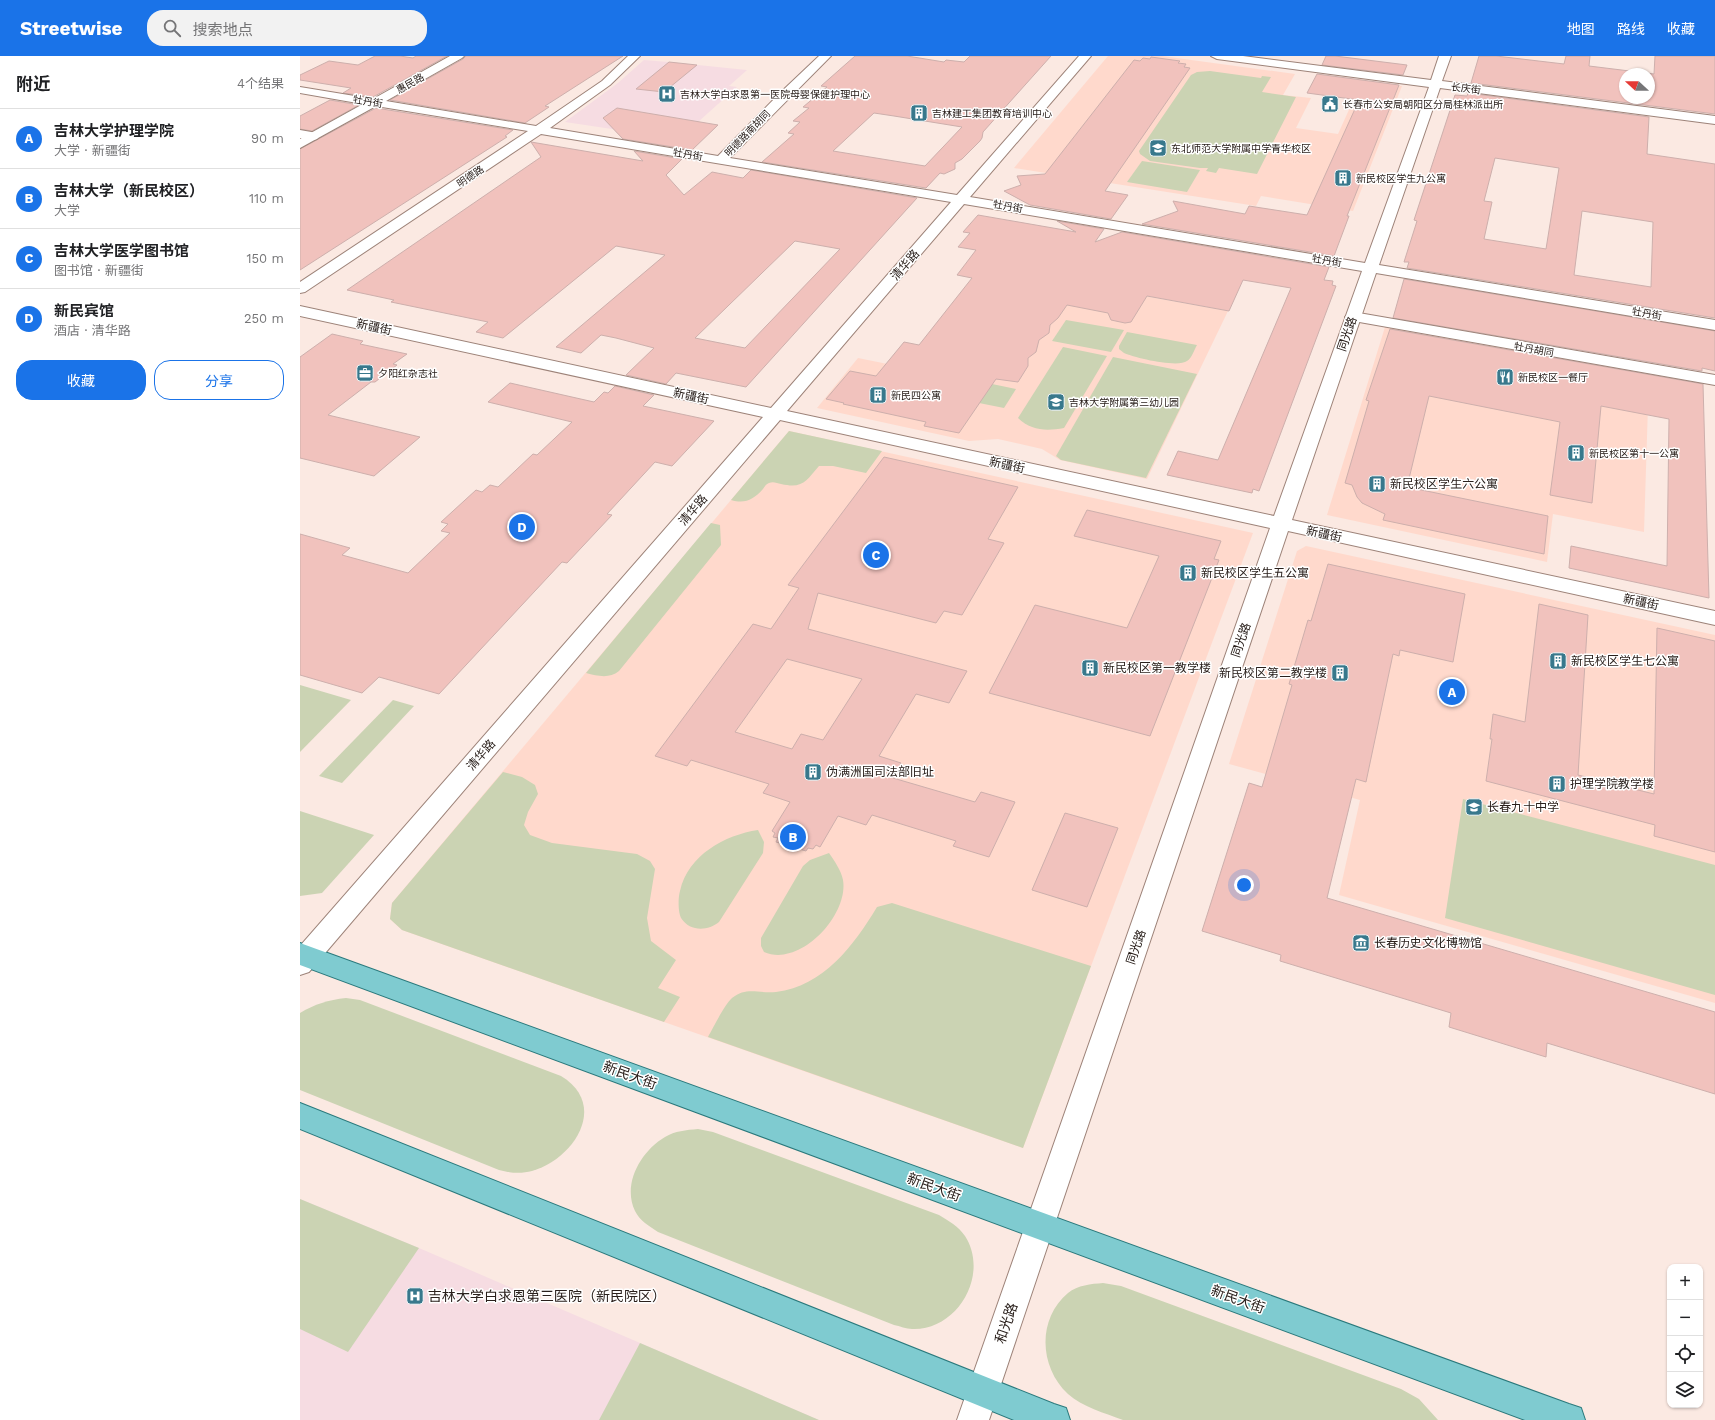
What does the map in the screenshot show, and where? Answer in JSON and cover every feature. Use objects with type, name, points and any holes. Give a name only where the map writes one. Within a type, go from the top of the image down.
[{"type":"main road","name":"新民大街","points":[[302,958],[1040,1225],[1569,1420]]},
{"type":"main road","points":[[300,1116],[1054,1420]]},
{"type":"street","name":"惠民路","points":[[300,144],[458,56]]},
{"type":"street","name":"明德路","points":[[300,289],[540,129],[606,83],[634,56]]},
{"type":"street","name":"明德路南胡同","points":[[722,159],[785,94],[825,56]]},
{"type":"street","name":"清华路","points":[[302,958],[775,415],[1085,56]]},
{"type":"street","name":"长庆街","points":[[1217,56],[1715,120]]},
{"type":"street","name":"同光路","points":[[1040,1225],[1281,524],[1445,56]]},
{"type":"street","name":"牡丹街","points":[[300,90],[1715,325]]},
{"type":"street","points":[[300,134],[314,136]]},
{"type":"street","name":"新疆街","points":[[300,311],[1715,618]]},
{"type":"street","name":"牡丹胡同","points":[[1353,317],[1715,380]]},
{"type":"street","name":"和光路","points":[[973,1420],[1040,1225]]},
{"type":"shaded area","name":"东北师范大学附属中学青华校区","points":[[1108,56],[1162,56],[1295,74],[1283,95],[1311,98],[1296,128],[1338,134],[1362,81],[1402,86],[1353,211],[1261,196],[1256,206],[1014,168]]},
{"type":"shaded area","name":"吉林大学白求恩第一医院母婴保健护理中心","points":[[644,60],[747,70],[729,86],[737,87],[679,139],[565,122],[618,83]]},
{"type":"shaded area","name":"吉林大学附属第三幼儿园","points":[[1017,273],[1228,311],[1147,479],[1060,460],[1042,449],[998,439],[969,441],[817,408],[858,358],[942,375]]},
{"type":"shaded area","points":[[1385,327],[1649,374],[1644,532],[1553,514],[1547,562],[1327,515]]},
{"type":"shaded area","points":[[789,431],[1253,533],[1023,1148],[402,930],[390,919],[392,903]]},
{"type":"shaded area","points":[[1306,546],[1715,635],[1715,1003],[1339,895],[1360,800],[1229,764],[1297,551]]},
{"type":"shaded area","name":"吉林大学白求恩第三医院（新民院区）","points":[[300,1199],[419,1248],[819,1420],[300,1420]]},
{"type":"green space","points":[[1210,71],[1261,78],[1262,76],[1271,77],[1262,92],[1296,97],[1257,174],[1219,168],[1216,173],[1206,171],[1208,168],[1150,161],[1140,154],[1139,151],[1191,75],[1197,72]]},
{"type":"green space","points":[[1142,161],[1200,170],[1187,192],[1127,182]]},
{"type":"green space","points":[[1066,320],[1124,330],[1111,352],[1052,341]]},
{"type":"green space","points":[[1127,332],[1197,345],[1192,356],[1187,361],[1182,363],[1156,362],[1129,355],[1119,349],[1119,346]]},
{"type":"green space","points":[[1063,347],[1107,356],[1064,428],[1045,430],[1034,428],[1018,418]]},
{"type":"green space","points":[[1113,357],[1197,374],[1146,478],[1061,460],[1056,456]]},
{"type":"green space","points":[[992,384],[1016,389],[1004,408],[979,403]]},
{"type":"green space","points":[[789,431],[882,451],[866,473],[833,466],[819,466],[807,480],[799,484],[788,485],[770,482],[756,496],[748,500],[740,502],[731,500]]},
{"type":"green space","points":[[711,523],[720,525],[721,545],[619,671],[615,674],[607,676],[586,673]]},
{"type":"green space","points":[[300,685],[351,700],[300,752]]},
{"type":"green space","points":[[393,700],[414,706],[342,783],[319,776]]},
{"type":"green space","points":[[503,772],[522,777],[535,785],[538,794],[528,812],[524,825],[530,835],[552,843],[637,854],[650,861],[655,869],[647,918],[651,941],[676,960],[658,988],[680,997],[664,1022],[402,930],[390,919],[392,903]]},
{"type":"green space","points":[[1463,799],[1715,865],[1715,995],[1445,918]]},
{"type":"green space","points":[[300,811],[374,835],[322,893],[300,896]]},
{"type":"green space","points":[[758,830],[764,842],[763,853],[719,922],[710,927],[699,929],[685,923],[680,915],[679,897],[684,878],[691,867],[699,857],[721,842]]},
{"type":"green space","points":[[829,853],[836,863],[843,880],[843,894],[838,908],[830,922],[819,935],[806,945],[792,952],[778,955],[764,952],[761,946],[761,938],[803,866],[810,860]]},
{"type":"green space","points":[[892,903],[1091,966],[1023,1148],[708,1037],[732,998],[743,992],[776,992],[809,982],[836,962],[848,949],[877,907]]},
{"type":"green space","points":[[346,998],[360,1000],[561,1076],[575,1088],[583,1101],[584,1116],[580,1130],[572,1143],[561,1155],[547,1165],[528,1172],[507,1172],[300,1090],[300,1013],[322,1003]]},
{"type":"green space","points":[[698,1129],[713,1132],[939,1215],[946,1219],[962,1232],[972,1251],[974,1267],[971,1283],[965,1298],[955,1311],[943,1321],[928,1327],[908,1329],[894,1325],[658,1232],[642,1220],[635,1211],[632,1201],[632,1179],[642,1159],[656,1143],[677,1132]]},
{"type":"green space","points":[[300,1199],[419,1248],[348,1352],[300,1329]]},
{"type":"green space","points":[[1103,1283],[1121,1286],[1401,1389],[1419,1399],[1438,1420],[1123,1420],[1094,1409],[1074,1399],[1058,1383],[1051,1370],[1047,1357],[1047,1329],[1051,1316],[1058,1304],[1068,1293],[1089,1284]]},
{"type":"green space","points":[[640,1343],[819,1420],[599,1420]]},
{"type":"building","points":[[375,56],[400,56],[413,58],[416,56],[447,56],[373,97],[343,93],[351,88],[300,80],[300,75],[329,61],[358,65]]},
{"type":"building","points":[[466,56],[623,56],[545,106],[549,107],[525,123],[390,100]]},
{"type":"building","points":[[855,56],[907,56],[944,62],[946,60],[964,62],[970,56],[1051,56],[983,132],[980,141],[962,159],[955,163],[955,169],[944,174],[940,173],[926,188],[762,162],[794,134],[788,133],[800,122],[793,121],[809,108],[803,107],[827,87],[821,86]],"holes":[[[874,113],[962,127],[925,166],[833,151]]]},
{"type":"building","points":[[1326,56],[1407,65],[1403,75],[1322,65]]},
{"type":"building","points":[[1479,56],[1496,56],[1564,64],[1566,56],[1590,56],[1589,66],[1619,70],[1619,102],[1471,83]]},
{"type":"building","points":[[1655,56],[1715,56],[1715,114],[1636,104],[1655,104]]},
{"type":"building","points":[[1151,57],[1180,61],[1178,63],[1186,64],[1184,67],[1190,68],[1105,191],[1128,195],[1111,219],[1030,205],[1004,191],[1021,185],[1017,176],[1045,174],[1134,60],[1140,61],[1143,58],[1150,59]]},
{"type":"building","points":[[669,62],[697,65],[664,92],[636,89]]},
{"type":"building","points":[[1317,74],[1399,85],[1347,216],[1349,216],[1334,256],[1142,224],[1178,211],[1173,201],[1245,214],[1249,206],[1307,215],[1359,100],[1307,93]]},
{"type":"building","points":[[1468,93],[1649,117],[1647,154],[1715,164],[1715,318],[1407,268],[1409,262],[1404,262],[1417,221],[1414,220],[1455,95],[1467,96]],"holes":[[[1495,158],[1559,168],[1546,249],[1484,239],[1492,202],[1484,201]],[[1582,211],[1653,222],[1651,287],[1574,275]]]},
{"type":"building","points":[[330,100],[359,105],[312,131],[300,129],[300,116]]},
{"type":"building","points":[[376,108],[513,130],[505,136],[507,137],[300,270],[300,149]]},
{"type":"building","points":[[617,108],[718,125],[692,150],[623,139],[603,118]]},
{"type":"building","points":[[531,142],[643,161],[634,151],[682,159],[666,175],[684,195],[712,172],[743,178],[751,170],[917,198],[746,387],[676,373],[666,384],[626,375],[654,348],[616,338],[601,335],[581,353],[556,347],[665,255],[616,246],[503,338],[476,332],[488,322],[391,302],[394,300],[347,290],[541,157]],"holes":[[[795,241],[840,249],[745,348],[695,338]]]},
{"type":"building","points":[[978,215],[1076,232],[1057,221],[1104,229],[1095,242],[1122,232],[1329,267],[1324,280],[1333,281],[1332,285],[1336,286],[1259,491],[1253,489],[1252,493],[1167,475],[1178,451],[1218,460],[1291,288],[1243,280],[1229,311],[1147,296],[1131,322],[1125,323],[1111,320],[1108,313],[1067,305],[1058,318],[1050,325],[1049,333],[1039,340],[1036,352],[1028,358],[1028,366],[1018,382],[996,379],[959,433],[924,426],[926,422],[826,399],[850,371],[876,376],[904,342],[919,345],[972,278],[957,275],[976,250],[958,247],[970,233],[963,232]]},
{"type":"building","points":[[1404,279],[1715,331],[1715,371],[1702,368],[1702,371],[1393,318]]},
{"type":"building","points":[[1390,329],[1703,384],[1709,598],[1569,568],[1571,546],[1667,566],[1669,419],[1601,406],[1592,503],[1550,495],[1560,422],[1429,396],[1407,487],[1548,516],[1544,554],[1383,520],[1385,514],[1362,503],[1357,497],[1352,485],[1345,483],[1369,401],[1366,400]]},
{"type":"building","points":[[332,334],[363,341],[360,344],[407,354],[393,364],[397,365],[375,382],[371,382],[328,415],[420,437],[374,476],[300,458],[300,357]]},
{"type":"building","points":[[510,383],[594,402],[604,392],[608,393],[615,386],[654,395],[643,406],[714,421],[672,466],[655,462],[607,514],[612,515],[567,563],[562,562],[439,694],[379,677],[362,693],[300,675],[300,534],[350,548],[342,555],[408,573],[450,533],[441,531],[448,524],[441,522],[476,490],[482,492],[490,485],[498,487],[533,454],[537,455],[572,422],[488,402]]},
{"type":"building","points":[[884,457],[1018,487],[988,539],[1004,543],[962,615],[944,611],[936,623],[818,593],[808,629],[967,671],[949,703],[916,694],[879,756],[901,763],[893,778],[975,802],[981,792],[1015,802],[989,857],[953,846],[956,841],[872,815],[866,825],[838,816],[820,847],[816,845],[813,849],[808,848],[806,851],[776,842],[778,838],[773,837],[775,833],[772,831],[790,802],[763,793],[769,784],[691,760],[687,766],[655,756],[753,624],[771,629],[799,588],[788,585]],"holes":[[[787,659],[862,679],[823,740],[801,734],[792,749],[735,732]]]},
{"type":"building","name":"新民校区第一教学楼","points":[[1087,510],[1221,541],[1214,559],[1219,560],[1150,736],[989,693],[1035,605],[1127,628],[1159,556],[1074,536]]},
{"type":"building","name":"长春历史文化博物馆","points":[[1328,564],[1465,594],[1453,662],[1400,650],[1399,656],[1393,654],[1366,782],[1356,779],[1327,898],[1715,1012],[1715,1094],[1547,1043],[1546,1057],[1449,1027],[1451,1013],[1280,961],[1281,955],[1202,931],[1249,783],[1262,787],[1292,685],[1289,684],[1308,620],[1311,621]]},
{"type":"building","points":[[1539,604],[1588,615],[1578,775],[1654,794],[1657,628],[1715,641],[1715,852],[1654,836],[1655,825],[1486,781],[1492,739],[1490,739],[1493,714],[1525,722]]},
{"type":"building","points":[[1065,813],[1118,828],[1087,907],[1032,890]]},
{"type":"place","name":"吉林大学白求恩第一医院母婴保健护理中心","points":[[667,94]]},
{"type":"place","name":"长春市公安局朝阳区分局桂林派出所","points":[[1330,104]]},
{"type":"place","name":"吉林建工集团教育培训中心","points":[[919,113]]},
{"type":"place","name":"东北师范大学附属中学青华校区","points":[[1158,148]]},
{"type":"place","name":"新民校区学生九公寓","points":[[1343,178]]},
{"type":"place","name":"夕阳红杂志社","points":[[365,373]]},
{"type":"place","name":"新民校区一餐厅","points":[[1505,377]]},
{"type":"place","name":"新民四公寓","points":[[878,395]]},
{"type":"place","name":"吉林大学附属第三幼儿园","points":[[1056,402]]},
{"type":"place","name":"新民校区第十一公寓","points":[[1576,453]]},
{"type":"place","name":"新民校区学生六公寓","points":[[1377,484]]},
{"type":"place","name":"新民宾馆","points":[[522,527]]},
{"type":"place","name":"吉林大学医学图书馆","points":[[876,555]]},
{"type":"place","name":"新民校区学生五公寓","points":[[1188,573]]},
{"type":"place","name":"新民校区学生七公寓","points":[[1558,661]]},
{"type":"place","name":"新民校区第一教学楼","points":[[1090,668]]},
{"type":"place","name":"新民校区第二教学楼","points":[[1340,673]]},
{"type":"place","name":"吉林大学护理学院","points":[[1452,692]]},
{"type":"place","name":"伪满洲国司法部旧址","points":[[813,772]]},
{"type":"place","name":"护理学院教学楼","points":[[1557,784]]},
{"type":"place","name":"长春九十中学","points":[[1474,807]]},
{"type":"place","name":"吉林大学（新民校区）","points":[[793,837]]},
{"type":"place","name":"长春历史文化博物馆","points":[[1361,943]]},
{"type":"place","name":"吉林大学白求恩第三医院（新民院区）","points":[[415,1296]]}]
